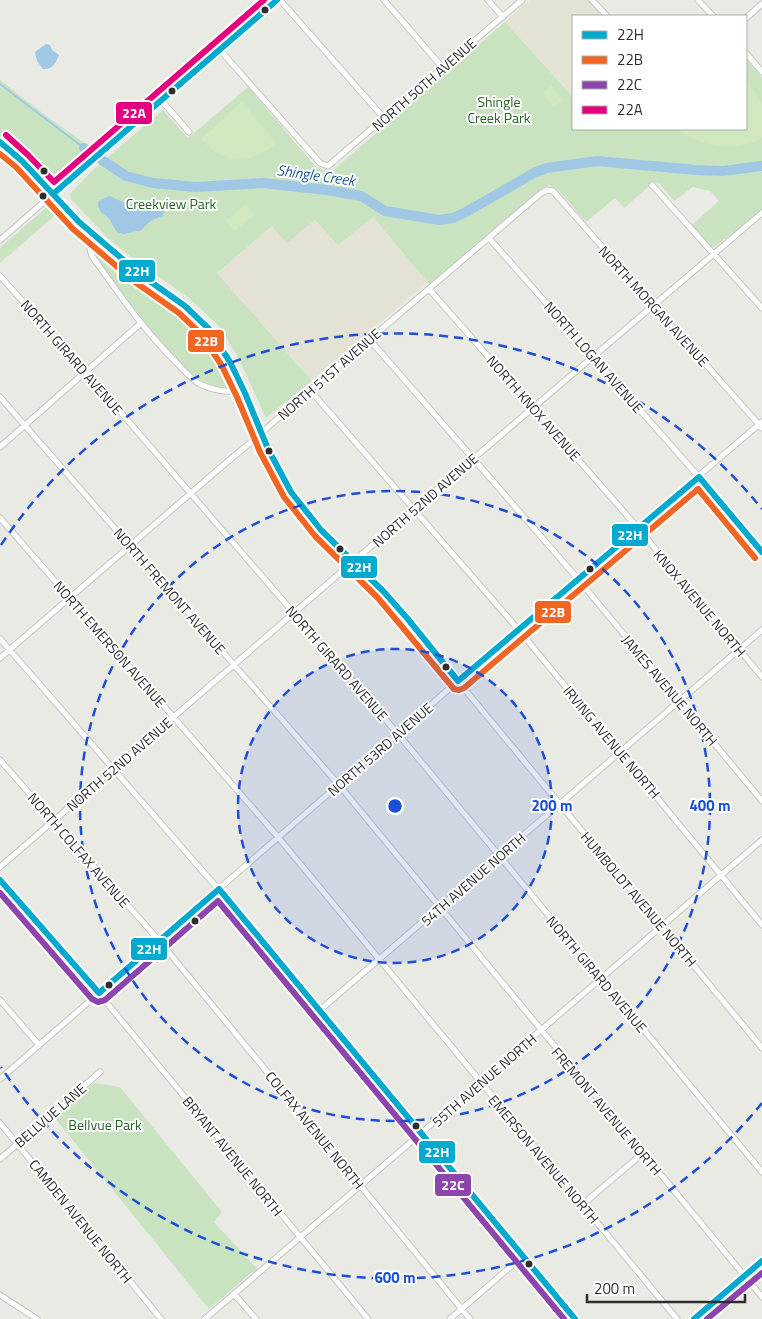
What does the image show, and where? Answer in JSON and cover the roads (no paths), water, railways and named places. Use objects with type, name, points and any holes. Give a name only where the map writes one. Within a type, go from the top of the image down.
[{"type":"street","points":[[0,240],[278,0],[384,118]]},
{"type":"street","points":[[384,0],[443,68]]},
{"type":"street","points":[[488,0],[502,17]]},
{"type":"street","name":"NORTH 50TH AVENUE","points":[[220,50],[320,163],[325,166],[332,164],[522,0]]},
{"type":"street","points":[[592,0],[606,15]]},
{"type":"street","points":[[698,0],[712,15]]},
{"type":"street","points":[[747,17],[762,4]]},
{"type":"street","points":[[747,54],[762,72]]},
{"type":"street","points":[[161,100],[189,132]]},
{"type":"street","name":"HUMBOLDT AVENUE NORTH","points":[[0,142],[22,162],[79,222],[141,275],[185,306],[202,321],[219,342],[243,388],[268,449],[291,492],[321,530],[384,592],[407,618],[762,1048]]},
{"type":"street","points":[[652,185],[762,308]]},
{"type":"street","name":"NORTH 51ST AVENUE","points":[[0,658],[369,339],[547,190]]},
{"type":"street","name":"NORTH MORGAN AVENUE","points":[[547,190],[553,191],[761,425]]},
{"type":"street","name":"NORTH 52ND AVENUE","points":[[0,867],[414,509],[762,213]]},
{"type":"street","points":[[96,237],[90,249],[92,256],[141,323],[189,376],[198,383],[223,391],[236,391],[243,388]]},
{"type":"street","name":"NORTH LOGAN AVENUE","points":[[489,238],[594,356],[762,552]]},
{"type":"street","name":"NORTH GIRARD AVENUE","points":[[0,276],[86,372],[398,734],[762,1172]]},
{"type":"street","name":"NORTH KNOX AVENUE","points":[[429,289],[638,528]]},
{"type":"street","points":[[0,447],[141,323]]},
{"type":"street","name":"JAMES AVENUE NORTH","points":[[369,339],[578,579],[762,801]]},
{"type":"street","name":"IRVING AVENUE NORTH","points":[[310,390],[518,629],[762,925]]},
{"type":"street","name":"NORTH FREMONT AVENUE","points":[[0,397],[339,785]]},
{"type":"street","name":"NORTH 53RD AVENUE","points":[[0,1078],[518,629],[761,425]]},
{"type":"street","name":"NORTH EMERSON AVENUE","points":[[0,518],[278,837]]},
{"type":"street","name":"KNOX AVENUE NORTH","points":[[638,528],[762,677]]},
{"type":"street","name":"54TH AVENUE NORTH","points":[[320,1010],[762,630]]},
{"type":"street","points":[[0,639],[219,889],[575,1319]]},
{"type":"street","name":"NORTH COLFAX AVENUE","points":[[0,760],[159,941]]},
{"type":"street","name":"FREMONT AVENUE NORTH","points":[[339,785],[762,1297]]},
{"type":"street","name":"EMERSON AVENUE NORTH","points":[[278,837],[677,1319]]},
{"type":"street","name":"55TH AVENUE NORTH","points":[[205,1319],[762,840]]},
{"type":"street","name":"BRYANT AVENUE NORTH","points":[[0,880],[99,993],[368,1319]]},
{"type":"street","name":"COLFAX AVENUE NORTH","points":[[159,941],[470,1319]]},
{"type":"street","points":[[0,1000],[39,1045]]},
{"type":"street","name":"BELLVUE LANE","points":[[0,1159],[100,1072]]},
{"type":"street","name":"CAMDEN AVENUE NORTH","points":[[0,1123],[162,1319]]},
{"type":"street","points":[[582,1205],[643,1153]]},
{"type":"street","points":[[450,1319],[523,1256]]},
{"type":"street","points":[[694,1319],[762,1260]]},
{"type":"street","points":[[234,1294],[256,1319]]},
{"type":"street","points":[[0,1295],[37,1319]]},
{"type":"water","points":[[46,44],[50,45],[52,50],[59,55],[53,65],[43,69],[37,61],[35,52]]},
{"type":"water","points":[[110,196],[128,204],[141,207],[153,206],[159,203],[165,209],[163,216],[151,221],[142,230],[124,234],[117,232],[108,217],[100,211],[98,206],[100,200]]},
{"type":"waterway","name":"Shingle Creek","points":[[0,84],[84,148]]},
{"type":"waterway","name":"Shingle Creek","points":[[84,148],[126,176],[153,183],[196,187],[263,183],[327,190],[361,196],[385,211],[439,220],[453,218],[466,212],[534,173],[547,168],[597,161],[723,171],[762,166]]},
{"type":"park label","name":"Shingle Creek Park","points":[[499,109]]},
{"type":"park label","name":"Creekview Park","points":[[171,203]]},
{"type":"park label","name":"Bellvue Park","points":[[105,1124]]}]
